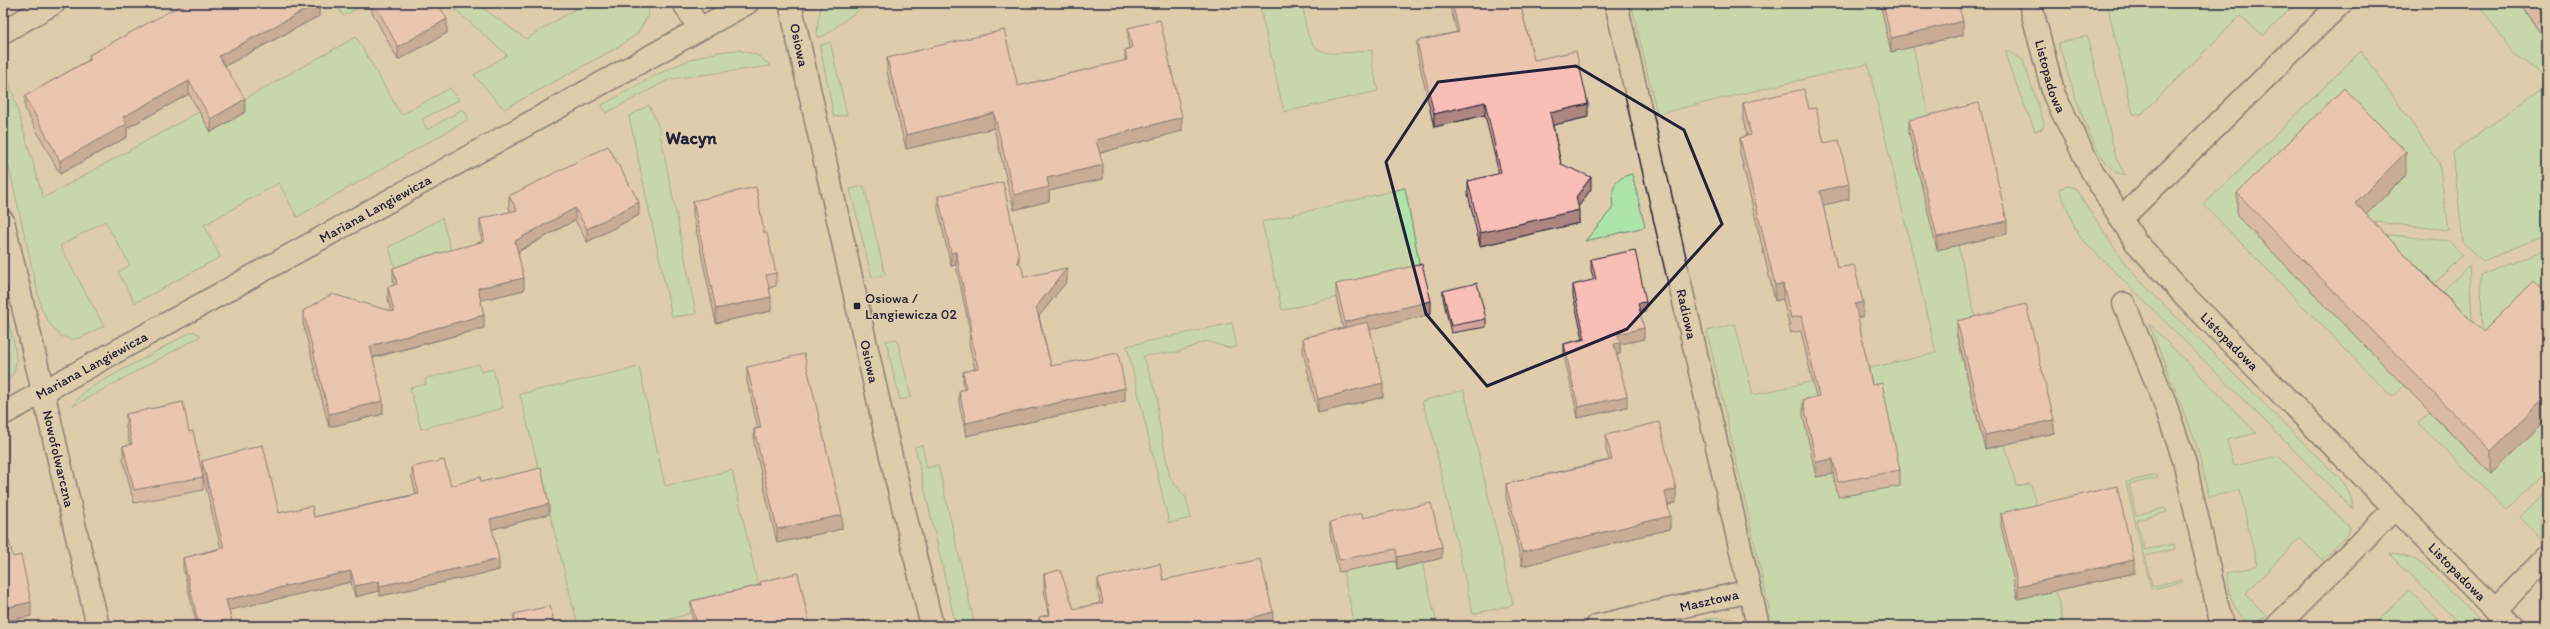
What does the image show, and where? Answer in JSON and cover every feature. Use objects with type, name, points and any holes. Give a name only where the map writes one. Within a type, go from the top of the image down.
[{"type":"street","points":[[3,32],[54,3]]},
{"type":"street","points":[[684,3],[699,29]]},
{"type":"street","name":"Mariana Langiewicza","points":[[3,414],[747,3]]},
{"type":"street","name":"Osiowa","points":[[790,3],[888,444],[932,626]]},
{"type":"street","name":"Radiowa","points":[[1616,3],[1758,626]]},
{"type":"street","name":"Listopadowa","points":[[2030,3],[2054,95],[2093,173],[2121,219],[2152,263],[2511,626]]},
{"type":"street","points":[[2121,219],[2341,3]]},
{"type":"street","name":"Nowofolwarczna","points":[[3,221],[45,391],[98,626]]},
{"type":"street","points":[[2124,304],[2163,398],[2184,460],[2222,626]]},
{"type":"street","points":[[2277,626],[2394,509]]},
{"type":"street","points":[[2494,610],[2547,557]]},
{"type":"street","name":"Masztowa","points":[[1597,626],[1750,591]]},
{"type":"highlighted area","points":[[1576,66],[1684,130],[1722,224],[1627,329],[1487,386],[1426,314],[1386,162],[1438,82]]},
{"type":"green space","points":[[336,3],[368,3],[343,16]]},
{"type":"green space","points":[[448,3],[476,3],[526,39],[585,3],[649,3],[648,16],[637,34],[618,47],[504,109],[474,75],[507,55]]},
{"type":"green space","points":[[822,3],[868,3],[824,36],[817,37],[818,21]]},
{"type":"green space","points":[[1303,3],[1308,35],[1313,45],[1320,50],[1329,53],[1340,53],[1372,50],[1372,63],[1378,91],[1284,112],[1259,4]]},
{"type":"green space","points":[[1631,3],[1880,3],[1913,46],[1931,127],[1909,133],[1924,191],[1958,245],[1978,328],[1956,334],[1985,449],[2005,444],[2016,486],[2031,484],[2064,626],[1773,626],[1707,331],[1735,324],[1753,395],[1936,353],[1868,64],[1657,114]]},
{"type":"green space","points":[[2107,3],[2296,3],[2263,36],[2240,16],[2141,115],[2133,114]]},
{"type":"green space","points":[[2478,3],[2519,3],[2544,39],[2547,37],[2547,78],[2513,53]]},
{"type":"green space","points":[[2087,36],[2116,158],[2125,175],[2117,173],[2113,170],[2095,146],[2080,111],[2058,43]]},
{"type":"green space","points":[[356,37],[401,115],[450,88],[459,100],[422,119],[427,130],[463,109],[469,119],[297,217],[279,183],[204,225],[220,257],[135,303],[118,272],[130,265],[105,221],[60,246],[104,326],[75,339],[64,337],[54,329],[41,307],[3,141],[3,60],[43,198],[199,112],[211,132],[244,113],[239,102]]},
{"type":"green space","points":[[830,42],[847,115],[834,117],[820,46]]},
{"type":"green space","points":[[738,50],[757,55],[771,66],[670,79],[606,113],[602,105],[684,62],[720,52]]},
{"type":"green space","points":[[2006,50],[2023,60],[2044,123],[2042,129],[2035,131],[2008,64]]},
{"type":"green space","points":[[2361,51],[2439,162],[2448,230],[2366,221],[2355,226],[2406,175],[2344,111],[2237,216],[2404,385],[2392,397],[2204,205]]},
{"type":"green space","points":[[2540,90],[2547,95],[2547,234],[2483,261],[2463,242],[2453,152]]},
{"type":"green space","points":[[649,105],[659,128],[696,314],[672,317],[629,116]]},
{"type":"green space","points":[[1632,174],[1645,227],[1585,241],[1613,208],[1612,196],[1617,182],[1621,178]]},
{"type":"green space","points":[[864,186],[885,275],[872,278],[850,189]]},
{"type":"green space","points":[[2067,186],[2075,188],[2123,261],[2140,281],[2344,483],[2351,497],[2354,510],[2078,235],[2059,189]]},
{"type":"green space","points":[[1405,188],[1422,278],[1282,310],[1262,222]]},
{"type":"green space","points":[[442,218],[454,261],[398,279],[389,247]]},
{"type":"green space","points":[[2361,232],[2449,241],[2462,256],[2423,295]]},
{"type":"green space","points":[[2547,249],[2547,317],[2482,336],[2481,275]]},
{"type":"green space","points":[[2469,265],[2473,338],[2431,303]]},
{"type":"green space","points":[[3,307],[15,348],[16,359],[15,369],[11,377],[3,384]]},
{"type":"green space","points":[[1232,323],[1237,347],[1230,348],[1206,341],[1178,352],[1143,356],[1158,399],[1157,412],[1170,478],[1186,498],[1191,518],[1169,523],[1127,346]]},
{"type":"green space","points":[[2149,324],[2257,433],[2227,440],[2234,466],[2278,456],[2350,527],[2345,538],[2322,560],[2300,538],[2245,594],[2267,616],[2259,621],[2247,622],[2242,617],[2234,606],[2229,587],[2227,573],[2257,566],[2240,490],[2209,497],[2196,443]]},
{"type":"green space","points":[[193,331],[201,336],[73,406],[86,390]]},
{"type":"green space","points":[[897,339],[911,397],[900,400],[886,341]]},
{"type":"green space","points":[[479,364],[481,372],[493,369],[503,408],[421,429],[410,388],[426,384],[425,379]]},
{"type":"green space","points":[[639,367],[665,486],[732,470],[761,599],[691,613],[647,626],[578,626],[520,394]]},
{"type":"green space","points":[[1464,390],[1513,605],[1473,614],[1432,432],[1422,401]]},
{"type":"green space","points":[[2429,412],[2491,474],[2547,419],[2547,469],[2507,510],[2418,423]]},
{"type":"green space","points":[[922,445],[927,468],[938,465],[975,626],[956,626],[915,447]]},
{"type":"green space","points":[[2157,475],[2158,478],[2129,484],[2136,515],[2165,508],[2167,512],[2137,520],[2144,550],[2174,544],[2175,549],[2145,556],[2152,586],[2182,580],[2183,582],[2151,589],[2126,482]]},
{"type":"green space","points":[[2547,490],[2547,513],[2540,520],[2541,539],[2520,517]]},
{"type":"green space","points":[[2389,554],[2404,556],[2422,563],[2486,626],[2462,626]]},
{"type":"green space","points":[[1396,561],[1397,569],[1422,563],[1437,623],[1424,626],[1355,626],[1343,571]]},
{"type":"green space","points":[[2409,590],[2444,626],[2373,626]]},
{"type":"green space","points":[[1717,617],[1734,619],[1736,626],[1673,626]]},
{"type":"building","points":[[185,3],[318,3],[219,56],[245,99],[211,119],[189,81],[123,117],[127,124],[60,161],[25,96],[91,59],[89,55]]},
{"type":"building","points":[[374,3],[438,3],[447,19],[398,47]]},
{"type":"building","points":[[1452,3],[1520,3],[1534,60],[1576,51],[1588,104],[1550,113],[1561,164],[1591,177],[1576,197],[1579,210],[1480,233],[1468,181],[1501,173],[1485,102],[1434,114],[1417,41],[1459,32]]},
{"type":"building","points":[[1883,3],[1958,3],[1963,21],[1891,38]]},
{"type":"building","points":[[2534,3],[2547,3],[2547,17],[2545,18]]},
{"type":"building","points":[[1160,20],[1182,117],[1096,140],[1103,165],[1047,178],[1049,187],[1014,195],[994,113],[906,135],[887,58],[1004,30],[1018,86],[1127,60],[1125,50],[1132,48],[1128,28]]},
{"type":"building","points":[[2344,88],[2406,152],[2355,203],[2427,277],[2483,332],[2534,281],[2547,294],[2547,396],[2491,451],[2237,193]]},
{"type":"building","points":[[1804,89],[1809,109],[1816,108],[1824,143],[1839,140],[1849,184],[1820,191],[1837,268],[1854,265],[1863,302],[1855,304],[1872,385],[1882,383],[1900,470],[1838,482],[1833,459],[1816,462],[1803,400],[1819,396],[1801,316],[1791,318],[1783,284],[1775,285],[1740,138],[1751,135],[1743,103]]},
{"type":"building","points":[[1979,103],[2007,221],[1937,237],[1909,120]]},
{"type":"building","points":[[608,146],[639,202],[587,229],[575,208],[515,241],[524,278],[478,288],[484,315],[370,346],[383,401],[329,414],[303,311],[332,294],[394,312],[388,287],[397,284],[393,268],[424,257],[485,241],[480,219],[517,210],[509,196]]},
{"type":"building","points":[[1003,182],[1019,256],[1017,262],[1021,265],[1024,277],[1067,268],[1036,307],[1051,366],[1118,353],[1125,388],[966,423],[959,391],[966,389],[963,372],[978,368],[969,331],[972,331],[956,252],[951,253],[938,196]]},
{"type":"building","points":[[756,187],[764,233],[767,233],[776,273],[766,275],[771,297],[716,309],[693,201]]},
{"type":"building","points":[[1635,250],[1646,302],[1638,303],[1644,328],[1618,334],[1620,343],[1614,344],[1627,396],[1578,407],[1564,344],[1585,339],[1573,285],[1596,279],[1591,259]]},
{"type":"building","points":[[1422,264],[1431,301],[1345,322],[1336,284]]},
{"type":"building","points":[[1477,283],[1486,319],[1451,326],[1443,291]]},
{"type":"building","points":[[2026,304],[2054,420],[1985,435],[1957,321]]},
{"type":"building","points":[[1368,322],[1383,383],[1318,399],[1303,338]]},
{"type":"building","points":[[804,354],[842,515],[777,529],[754,429],[761,428],[747,367]]},
{"type":"building","points":[[183,402],[189,432],[193,431],[203,477],[134,490],[123,446],[132,444],[126,414]]},
{"type":"building","points":[[1659,422],[1676,489],[1665,492],[1670,516],[1522,552],[1506,484],[1612,460],[1606,435]]},
{"type":"building","points":[[263,445],[279,513],[312,506],[314,517],[419,494],[412,467],[444,460],[451,486],[480,477],[481,482],[541,468],[549,504],[490,519],[499,559],[380,586],[379,581],[355,586],[351,571],[226,600],[233,626],[199,626],[183,558],[224,548],[202,461]]},
{"type":"building","points":[[2117,486],[2134,560],[2018,586],[2001,513]]},
{"type":"building","points":[[1431,503],[1442,547],[1397,557],[1396,549],[1339,560],[1330,522],[1362,513],[1363,518]]},
{"type":"building","points":[[5,525],[13,557],[21,555],[31,602],[3,608],[3,526]]},
{"type":"building","points":[[1260,559],[1273,612],[1222,626],[1041,626],[1039,617],[1050,615],[1044,574],[1060,570],[1074,609],[1103,603],[1098,579],[1160,564],[1163,580]]},
{"type":"building","points":[[798,573],[810,626],[697,626],[691,601],[761,585],[760,582]]},
{"type":"building","points":[[550,606],[555,626],[516,626],[514,614]]},
{"type":"building","points":[[865,620],[866,626],[840,626]]},
{"type":"place","name":"Osiowa / Langiewicza 02","points":[[857,306]]},
{"type":"district","name":"Wacyn","points":[[691,138]]}]
